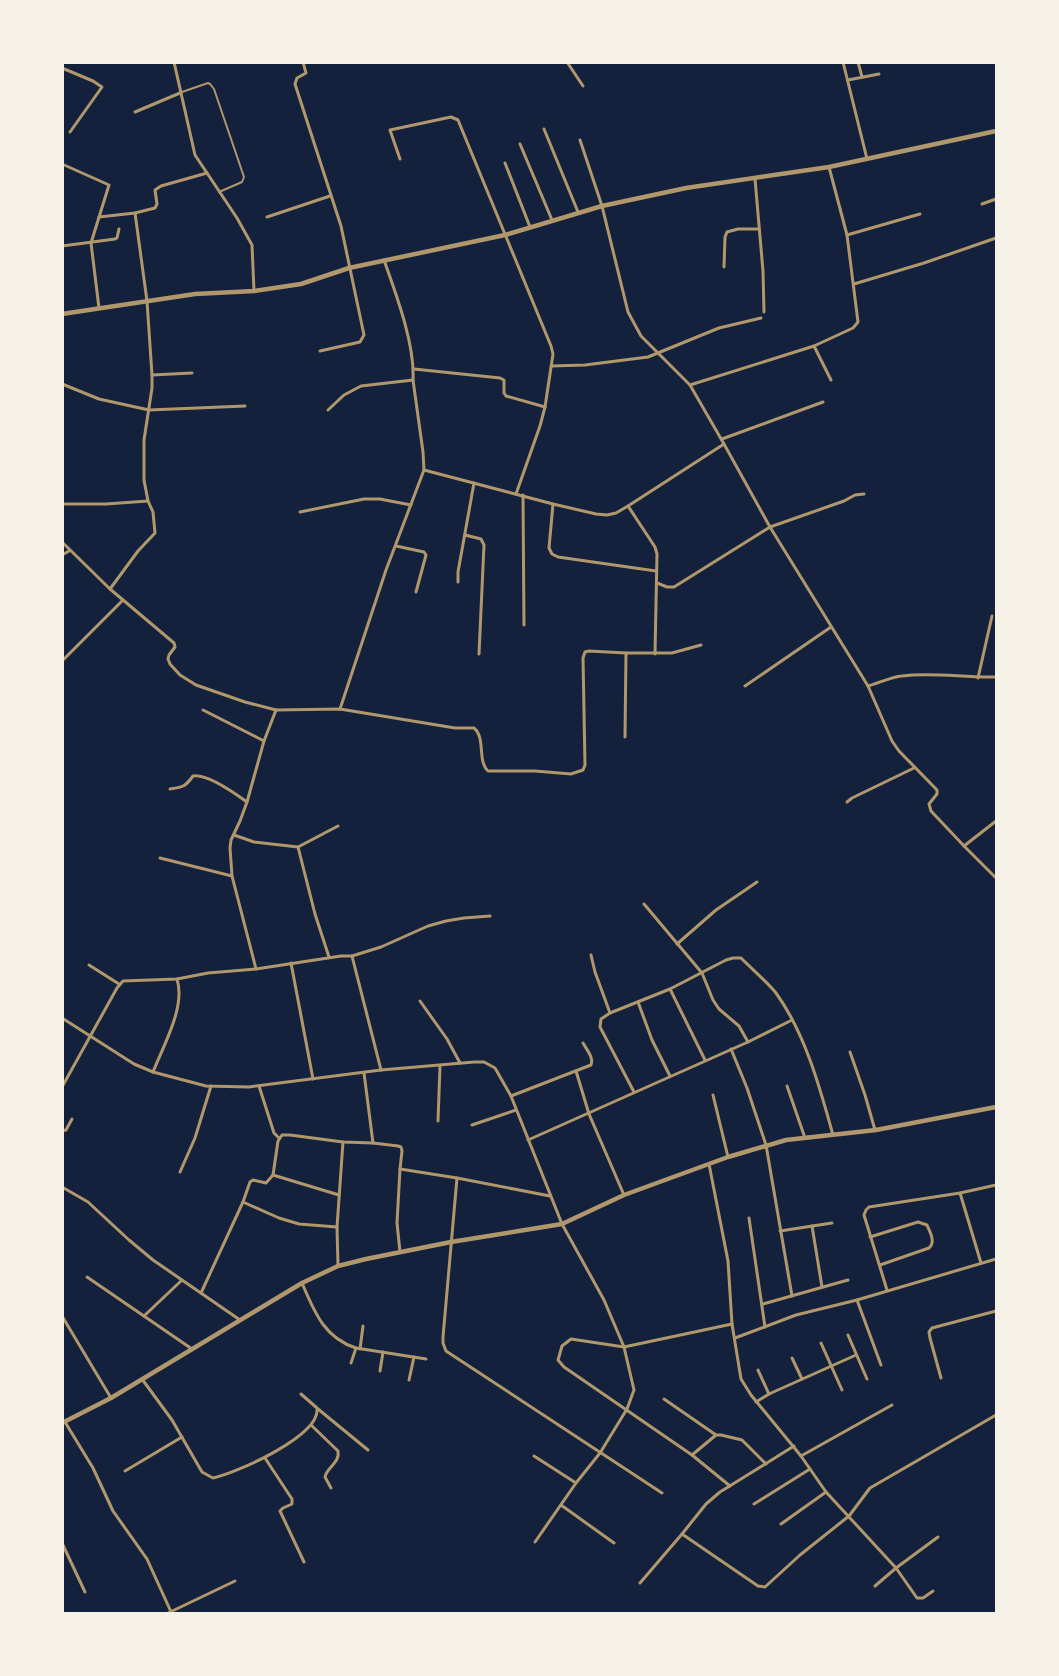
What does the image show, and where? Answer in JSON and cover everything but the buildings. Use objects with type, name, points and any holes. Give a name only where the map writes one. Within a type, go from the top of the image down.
[{"type":"street","points":[[174,62],[196,155],[237,218],[252,245],[254,291]]},
{"type":"street","points":[[303,62],[305,75],[297,78],[294,84],[344,235],[349,268],[364,336],[360,342],[320,351]]},
{"type":"street","points":[[567,62],[584,86]]},
{"type":"street","points":[[843,62],[867,160]]},
{"type":"street","points":[[858,62],[862,77]]},
{"type":"street","points":[[62,68],[93,81],[102,87],[70,132]]},
{"type":"street","points":[[848,80],[879,74]]},
{"type":"street","points":[[135,112],[180,93]]},
{"type":"street","points":[[400,159],[390,130],[451,117],[458,120],[551,346],[553,354],[545,407],[516,494]]},
{"type":"street","points":[[544,129],[578,212]]},
{"type":"street","points":[[62,314],[195,294],[254,291],[301,284],[349,268],[505,235],[602,206],[686,188],[829,168],[996,131]]},
{"type":"street","points":[[580,140],[602,206],[628,312],[641,336],[690,385],[770,527],[868,686],[898,751],[937,790],[937,794],[929,804],[931,811],[996,878]]},
{"type":"street","points":[[520,144],[552,220]]},
{"type":"street","points":[[505,163],[530,227]]},
{"type":"street","points":[[62,164],[109,185],[91,243],[99,308]]},
{"type":"street","points":[[690,385],[814,346],[853,328],[858,322],[847,235],[829,168]]},
{"type":"street","points":[[99,217],[135,213],[155,208],[157,204],[155,190],[161,186],[207,173]]},
{"type":"street","points":[[756,179],[764,312]]},
{"type":"street","points":[[267,217],[330,196]]},
{"type":"street","points":[[982,204],[996,199]]},
{"type":"street","points":[[110,589],[138,551],[155,533],[144,480],[144,440],[152,388],[152,375],[147,301],[135,213]]},
{"type":"street","points":[[847,235],[920,214]]},
{"type":"street","points":[[62,246],[114,239],[117,238],[119,229]]},
{"type":"street","points":[[724,267],[725,237],[727,232],[738,229],[758,230]]},
{"type":"street","points":[[854,284],[924,263],[996,238]]},
{"type":"street","points":[[340,709],[383,579],[424,470],[413,380],[414,369],[400,309],[384,260]]},
{"type":"street","points":[[550,366],[619,362],[648,357],[719,328],[761,318]]},
{"type":"street","points":[[814,346],[830,380]]},
{"type":"street","points":[[414,369],[500,378],[504,380],[504,393],[506,396],[545,407]]},
{"type":"street","points":[[152,375],[192,372]]},
{"type":"street","points":[[328,410],[344,395],[361,386],[413,380]]},
{"type":"street","points":[[62,384],[98,399],[148,410],[245,406]]},
{"type":"street","points":[[722,439],[824,402]]},
{"type":"street","points":[[424,470],[554,504],[607,515],[616,514],[724,444]]},
{"type":"street","points":[[458,582],[474,483]]},
{"type":"street","points":[[657,583],[667,587],[674,587],[770,527],[856,495],[864,494]]},
{"type":"street","points":[[523,495],[524,625]]},
{"type":"street","points":[[300,512],[364,499],[380,499],[411,505]]},
{"type":"street","points":[[62,504],[106,504],[148,501]]},
{"type":"street","points":[[554,504],[549,548],[552,554],[558,557],[656,571]]},
{"type":"street","points":[[628,506],[658,554],[654,654]]},
{"type":"street","points":[[465,535],[481,538],[484,545],[479,654]]},
{"type":"street","points":[[62,542],[69,551],[110,589],[174,643],[175,647],[168,659],[170,664],[180,675],[196,686],[276,710],[340,709],[455,728],[474,728],[479,734],[483,762],[485,770],[488,772],[534,771],[571,774],[583,770],[585,765],[583,655],[589,651],[654,654],[672,653],[701,646]]},
{"type":"street","points":[[396,546],[424,552],[426,555],[416,592]]},
{"type":"street","points":[[62,555],[69,551]]},
{"type":"street","points":[[62,661],[123,600]]},
{"type":"street","points":[[978,678],[992,616]]},
{"type":"street","points":[[746,686],[831,627]]},
{"type":"street","points":[[625,737],[626,654]]},
{"type":"street","points":[[868,686],[900,676],[925,674],[996,678]]},
{"type":"street","points":[[202,710],[264,740]]},
{"type":"street","points":[[256,969],[232,876],[230,848],[231,840],[247,802],[264,740],[276,710]]},
{"type":"street","points":[[847,802],[914,768]]},
{"type":"street","points":[[170,789],[184,787],[193,776],[198,775],[247,802]]},
{"type":"street","points":[[964,846],[996,821]]},
{"type":"street","points":[[234,835],[254,842],[298,847],[338,826]]},
{"type":"street","points":[[298,847],[317,921],[329,957]]},
{"type":"street","points":[[160,858],[232,876]]},
{"type":"street","points":[[676,944],[716,910],[756,882]]},
{"type":"street","points":[[644,904],[702,973],[712,1000],[719,1010],[739,1026],[748,1042]]},
{"type":"street","points":[[62,1087],[119,984],[128,979],[177,979],[329,957],[352,956],[381,948],[428,926],[446,920],[490,916]]},
{"type":"street","points":[[591,955],[610,1013]]},
{"type":"street","points":[[352,956],[381,1070]]},
{"type":"street","points":[[634,1092],[600,1027],[601,1019],[610,1013],[670,989],[726,960],[741,958],[776,993],[792,1020],[823,1098],[833,1135]]},
{"type":"street","points":[[291,963],[313,1079]]},
{"type":"street","points":[[90,965],[119,984]]},
{"type":"street","points":[[153,1072],[170,1032],[178,1006],[180,988],[177,979]]},
{"type":"street","points":[[670,989],[705,1060]]},
{"type":"street","points":[[420,1001],[447,1039],[461,1064]]},
{"type":"street","points":[[638,1002],[652,1040],[670,1076]]},
{"type":"street","points":[[62,1018],[134,1064],[153,1072],[211,1086],[228,1088],[259,1086],[381,1070],[484,1062],[495,1068],[511,1096],[562,1224],[604,1300],[624,1347],[634,1390],[627,1409],[600,1453],[576,1483],[535,1542]]},
{"type":"street","points":[[528,1140],[748,1042],[792,1020]]},
{"type":"street","points":[[511,1096],[591,1065],[592,1062],[584,1043]]},
{"type":"street","points":[[731,1049],[747,1088],[766,1146],[792,1296]]},
{"type":"street","points":[[850,1052],[876,1130]]},
{"type":"street","points":[[438,1121],[440,1066]]},
{"type":"street","points":[[576,1071],[589,1114],[624,1195]]},
{"type":"street","points":[[364,1073],[373,1143]]},
{"type":"street","points":[[180,1172],[195,1138],[211,1086]]},
{"type":"street","points":[[259,1086],[274,1133],[279,1138]]},
{"type":"street","points":[[787,1086],[805,1138]]},
{"type":"street","points":[[713,1095],[728,1156]]},
{"type":"street","points":[[172,1612],[147,1559],[113,1511],[93,1468],[64,1422],[111,1398],[302,1283],[338,1266],[451,1242],[562,1224],[624,1195],[709,1163],[786,1140],[876,1130],[996,1107]]},
{"type":"street","points":[[472,1125],[516,1110]]},
{"type":"street","points":[[62,1131],[66,1130],[72,1119]]},
{"type":"street","points":[[201,1293],[243,1202],[250,1182],[253,1180],[266,1182],[273,1175],[279,1138],[282,1135],[401,1147],[397,1223],[400,1252]]},
{"type":"street","points":[[338,1266],[337,1227],[343,1142]]},
{"type":"street","points":[[709,1163],[728,1260],[732,1324],[741,1379],[756,1402],[794,1446],[826,1492],[896,1568],[917,1598],[923,1598],[933,1592]]},
{"type":"street","points":[[400,1169],[550,1196]]},
{"type":"street","points":[[273,1175],[339,1195]]},
{"type":"street","points":[[457,1178],[443,1336],[446,1350],[662,1493]]},
{"type":"street","points":[[887,1290],[864,1215],[869,1207],[996,1185]]},
{"type":"street","points":[[62,1187],[88,1202],[153,1260],[240,1320]]},
{"type":"street","points":[[960,1192],[981,1263]]},
{"type":"street","points":[[243,1202],[279,1218],[299,1224],[337,1227]]},
{"type":"street","points":[[749,1218],[765,1327]]},
{"type":"street","points":[[870,1237],[918,1222],[927,1225],[933,1241],[932,1246],[929,1248],[880,1265]]},
{"type":"street","points":[[780,1231],[832,1223]]},
{"type":"street","points":[[812,1226],[822,1287]]},
{"type":"street","points":[[735,1338],[796,1315],[857,1300],[996,1259]]},
{"type":"street","points":[[88,1277],[192,1349]]},
{"type":"street","points":[[144,1316],[182,1280]]},
{"type":"street","points":[[763,1304],[848,1280]]},
{"type":"street","points":[[302,1283],[321,1324],[346,1345],[426,1359]]},
{"type":"street","points":[[857,1300],[881,1365]]},
{"type":"street","points":[[941,1378],[930,1338],[929,1332],[932,1328],[996,1311]]},
{"type":"street","points":[[62,1316],[111,1398]]},
{"type":"street","points":[[730,1486],[692,1455],[558,1360],[562,1346],[571,1340],[624,1347],[732,1324]]},
{"type":"street","points":[[351,1363],[358,1348],[363,1326]]},
{"type":"street","points":[[848,1335],[867,1379]]},
{"type":"street","points":[[821,1343],[842,1390]]},
{"type":"street","points":[[380,1371],[383,1352]]},
{"type":"street","points":[[756,1402],[769,1394],[856,1355]]},
{"type":"street","points":[[409,1380],[414,1357]]},
{"type":"street","points":[[792,1358],[802,1379]]},
{"type":"street","points":[[758,1370],[769,1394]]},
{"type":"street","points":[[142,1379],[172,1420],[202,1472],[213,1478],[265,1458],[289,1444],[311,1425],[317,1416],[317,1408]]},
{"type":"street","points":[[301,1394],[368,1450]]},
{"type":"street","points":[[664,1399],[716,1436]]},
{"type":"street","points":[[801,1456],[892,1404]]},
{"type":"street","points":[[682,1534],[733,1570],[762,1587],[769,1584],[800,1555],[850,1516],[870,1488],[996,1415]]},
{"type":"street","points":[[311,1425],[339,1454],[339,1458],[326,1474],[330,1488]]},
{"type":"street","points":[[692,1455],[716,1436],[721,1435],[742,1440],[766,1464]]},
{"type":"street","points":[[125,1471],[182,1437]]},
{"type":"street","points":[[640,1583],[706,1504],[730,1486],[794,1446]]},
{"type":"street","points":[[534,1456],[576,1483]]},
{"type":"street","points":[[265,1458],[292,1498],[292,1504],[280,1511],[304,1562]]},
{"type":"street","points":[[754,1504],[810,1469]]},
{"type":"street","points":[[781,1524],[826,1492]]},
{"type":"street","points":[[561,1505],[614,1543]]},
{"type":"street","points":[[876,1586],[896,1568],[938,1537]]},
{"type":"street","points":[[62,1543],[85,1592]]},
{"type":"street","points":[[166,1614],[235,1581]]},
{"type":"lane","points":[[180,93],[208,84],[214,88],[244,177],[242,182],[219,192]]}]
